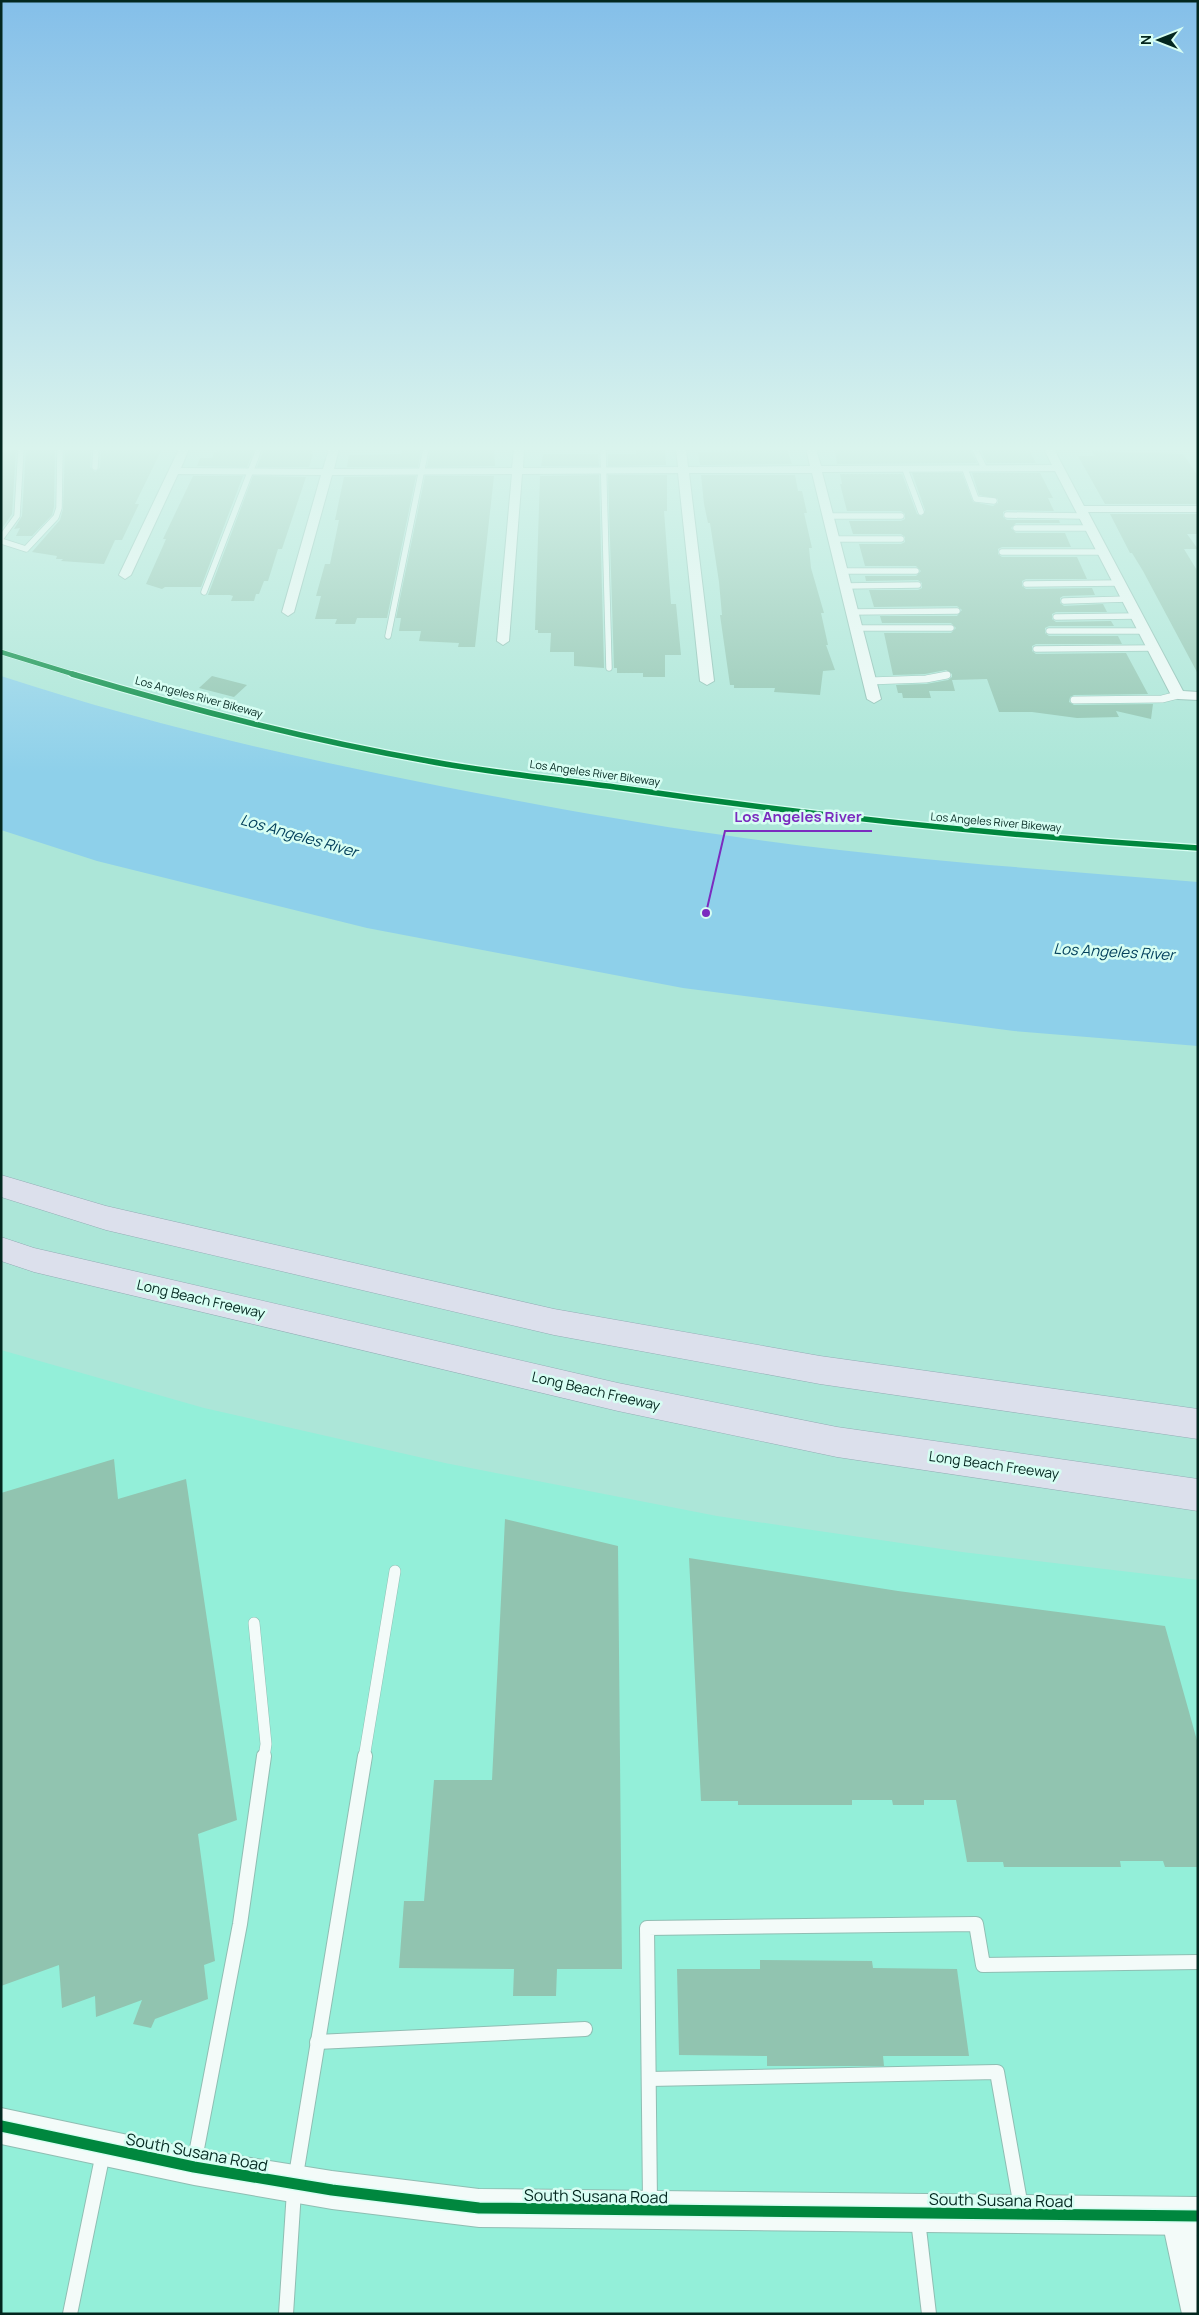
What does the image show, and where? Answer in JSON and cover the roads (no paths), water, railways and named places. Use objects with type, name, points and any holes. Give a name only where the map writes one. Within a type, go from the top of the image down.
[{"type":"highway","points":[[1,1186],[106,1218],[554,1322],[820,1370],[1198,1424]]},
{"type":"highway","name":"Long Beach Freeway","points":[[1,1249],[34,1260],[589,1390],[837,1442],[1198,1495]]},
{"type":"street","points":[[125,575],[133,557]]},
{"type":"street","points":[[288,612],[303,557]]},
{"type":"street","points":[[502,640],[510,557]]},
{"type":"street","points":[[692,557],[707,681]]},
{"type":"street","points":[[839,557],[874,699]]},
{"type":"street","points":[[1105,557],[1178,695],[1198,696]]},
{"type":"street","name":"South Susana Road","points":[[1,2126],[194,2167],[294,2184],[479,2208],[1187,2216]]},
{"type":"street","points":[[1187,2216],[1198,2314]]},
{"type":"lane","points":[[204,592],[218,557]]},
{"type":"lane","points":[[388,636],[404,557]]},
{"type":"lane","points":[[606,557],[608,668]]},
{"type":"lane","points":[[842,571],[916,571]]},
{"type":"lane","points":[[1026,584],[1118,583]]},
{"type":"lane","points":[[845,586],[918,585]]},
{"type":"lane","points":[[1064,600],[1127,599]]},
{"type":"lane","points":[[852,612],[957,611]]},
{"type":"lane","points":[[1056,617],[1136,616]]},
{"type":"lane","points":[[857,631],[951,628]]},
{"type":"lane","points":[[857,631],[942,633]]},
{"type":"lane","points":[[1049,631],[1143,631]]},
{"type":"lane","points":[[1036,649],[1152,648]]},
{"type":"lane","points":[[869,681],[926,679],[947,675]]},
{"type":"lane","points":[[1074,700],[1162,699],[1178,695]]},
{"type":"lane","points":[[286,2314],[294,2184],[395,1571]]},
{"type":"lane","points":[[194,2167],[240,1924],[266,1744],[254,1623]]},
{"type":"lane","points":[[650,2210],[647,1928],[976,1924],[984,1965],[1198,1962]]},
{"type":"lane","points":[[317,2042],[585,2029]]},
{"type":"lane","points":[[649,2079],[997,2072],[1023,2214]]},
{"type":"lane","points":[[70,2314],[104,2148]]},
{"type":"lane","points":[[917,2213],[929,2314]]},
{"type":"water","points":[[1,676],[109,709],[274,751],[440,786],[616,819],[842,850],[1198,882],[1198,1046],[1014,1031],[683,988],[367,928],[97,861],[1,830]]},
{"type":"place","name":"Los Angeles River","points":[[706,913]]}]
